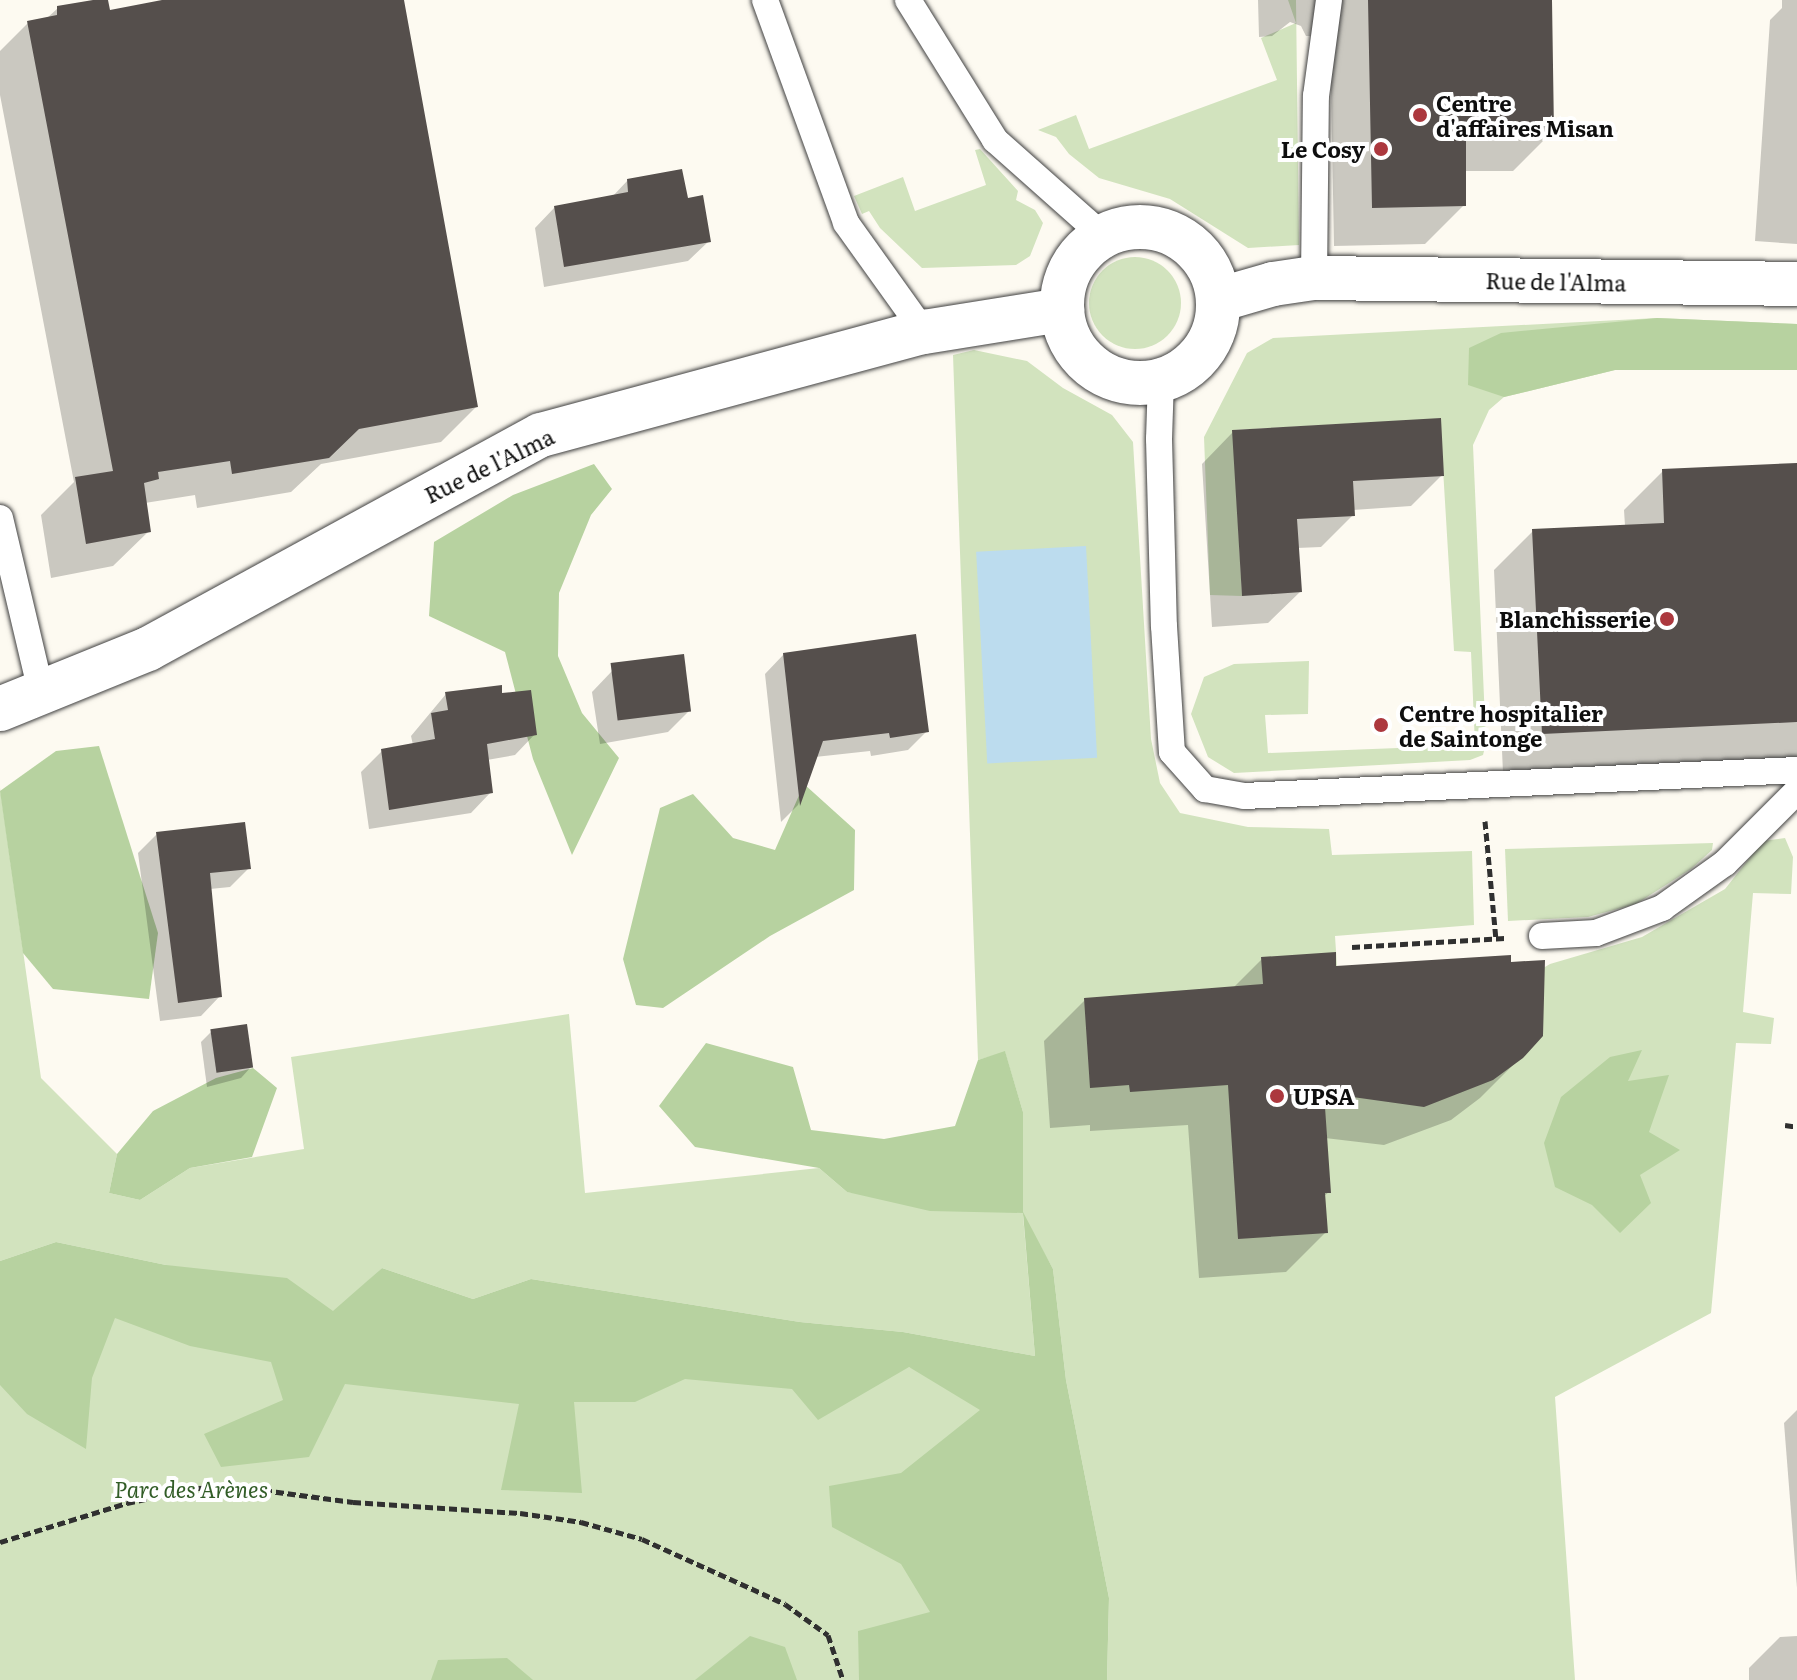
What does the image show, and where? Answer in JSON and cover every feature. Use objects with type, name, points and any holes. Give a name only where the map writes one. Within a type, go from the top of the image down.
[{"type":"street","points":[[1127,228],[1153,228],[1178,236],[1199,252],[1212,275],[1218,300],[1216,326],[1204,350],[1185,369],[1161,379],[1138,383],[1115,378],[1095,368],[1072,342],[1062,310],[1064,288],[1072,267],[1085,249],[1103,236],[1127,228]]},
{"type":"street","name":"Rue de l'Alma","points":[[1218,300],[1273,284],[1314,278],[1797,284]]},
{"type":"street","name":"Rue de l'Alma","points":[[0,709],[42,695],[148,649],[541,435],[924,332],[1062,310]]},
{"type":"lane","points":[[765,0],[846,223],[924,332]]},
{"type":"lane","points":[[908,0],[995,140],[1103,236]]},
{"type":"lane","points":[[1314,278],[1316,96],[1329,0]]},
{"type":"lane","points":[[1161,379],[1159,439],[1172,752],[1205,789],[1244,796],[1797,770]]},
{"type":"lane","points":[[0,518],[42,695]]},
{"type":"lane","points":[[1542,936],[1596,933],[1662,908],[1725,863],[1797,791]]},
{"type":"path","points":[[1482,784],[1496,939]]},
{"type":"path","points":[[1352,947],[1542,936]]},
{"type":"path","points":[[1785,1125],[1797,1127]]},
{"type":"path","points":[[0,1542],[127,1503],[196,1488],[240,1487],[353,1502],[520,1513],[581,1522],[642,1539],[785,1604],[828,1635],[843,1680]]},
{"type":"green space","points":[[1288,0],[1296,0],[1299,245],[1248,248],[1170,199],[1099,178],[1069,154],[1056,137],[1038,130],[1076,115],[1089,149],[1277,80],[1261,38],[1296,23]]},
{"type":"green space","points":[[980,149],[1018,191],[1016,200],[1035,210],[1043,223],[1030,256],[1016,265],[922,268],[880,228],[869,211],[862,214],[854,196],[903,177],[915,211],[986,185],[975,150]]},
{"type":"green space","points":[[1135,257],[1153,260],[1168,270],[1178,285],[1181,303],[1178,321],[1168,336],[1153,346],[1135,349],[1117,346],[1102,336],[1092,321],[1089,303],[1092,285],[1102,270],[1117,260]]},
{"type":"green space","points":[[1657,318],[1797,324],[1797,370],[1615,370],[1504,397],[1489,410],[1473,445],[1486,743],[1483,755],[1470,760],[1234,773],[1208,757],[1191,714],[1204,677],[1234,664],[1309,661],[1308,714],[1265,715],[1268,753],[1475,745],[1471,652],[1454,651],[1440,419],[1233,430],[1242,596],[1210,595],[1204,437],[1247,353],[1273,338]]},
{"type":"green space","points":[[1657,318],[1797,324],[1797,370],[1615,370],[1504,397],[1468,385],[1469,348],[1501,333]]},
{"type":"green space","name":"Parc des Arènes","points":[[974,350],[1027,361],[1063,388],[1112,415],[1133,442],[1151,739],[1160,783],[1180,813],[1248,827],[1329,829],[1332,855],[1472,851],[1474,925],[1335,936],[1337,966],[1433,1034],[1550,964],[1642,937],[1725,889],[1763,841],[1785,838],[1793,857],[1791,894],[1753,893],[1743,1012],[1774,1018],[1771,1044],[1736,1043],[1711,1313],[1555,1397],[1575,1680],[1107,1680],[1109,1598],[1066,1380],[1053,1269],[1023,1215],[1035,1356],[903,1332],[800,1322],[531,1279],[473,1299],[382,1268],[335,1311],[1031,1379],[1030,1680],[0,1680],[0,1279],[166,1265],[56,1242],[0,1261],[0,788],[41,1078],[117,1154],[109,1193],[140,1200],[190,1168],[304,1149],[291,1057],[569,1014],[585,1193],[819,1168],[847,1192],[1023,1212],[1023,1112],[1005,1052],[978,1060],[953,355]]},
{"type":"green space","points":[[594,464],[612,489],[591,515],[559,593],[558,656],[582,713],[619,758],[572,855],[533,759],[505,652],[429,616],[434,542],[513,495]]},
{"type":"green space","points":[[99,746],[158,933],[149,999],[53,989],[23,953],[0,791],[56,751]]},
{"type":"green space","points":[[804,784],[855,830],[854,890],[770,936],[663,1008],[636,1005],[623,959],[660,808],[693,794],[733,838],[775,850]]},
{"type":"green space","points":[[1713,843],[1712,850],[1691,869],[1636,904],[1588,917],[1508,921],[1505,849]]},
{"type":"green space","points":[[706,1043],[793,1067],[811,1130],[884,1139],[955,1126],[978,1060],[1005,1051],[1023,1112],[1023,1212],[1053,1269],[1066,1380],[1109,1598],[1107,1680],[859,1680],[858,1631],[930,1612],[901,1564],[832,1527],[829,1486],[901,1473],[980,1410],[909,1367],[818,1420],[792,1389],[685,1379],[635,1402],[574,1402],[582,1493],[501,1490],[519,1404],[345,1384],[309,1457],[221,1467],[204,1434],[283,1400],[271,1362],[190,1346],[115,1318],[92,1378],[86,1449],[27,1414],[0,1385],[0,1261],[56,1242],[166,1265],[287,1278],[333,1311],[382,1268],[473,1299],[531,1279],[800,1322],[903,1332],[1035,1356],[1023,1213],[930,1211],[847,1192],[819,1168],[695,1147],[659,1106]]},
{"type":"green space","points":[[1642,1050],[1628,1081],[1669,1075],[1649,1132],[1680,1150],[1640,1175],[1651,1203],[1620,1233],[1592,1205],[1555,1187],[1544,1143],[1561,1097],[1610,1057]]},
{"type":"green space","points":[[253,1068],[277,1088],[252,1157],[190,1168],[140,1200],[109,1193],[117,1154],[153,1111],[216,1078]]},
{"type":"green space","points":[[750,1636],[785,1647],[797,1680],[695,1680]]},
{"type":"green space","points":[[507,1658],[533,1680],[431,1680],[438,1660]]},
{"type":"water","points":[[1086,546],[1097,758],[987,763],[976,552]]},
{"type":"building","points":[[108,0],[110,10],[162,0],[404,0],[478,407],[359,429],[329,458],[232,474],[230,461],[158,472],[159,479],[144,483],[151,532],[86,544],[75,477],[113,471],[27,21],[57,15],[57,6]]},
{"type":"building","name":"Centre d'affaires Misan","points":[[1368,0],[1552,0],[1554,132],[1466,133],[1466,206],[1372,208]]},
{"type":"building","points":[[682,169],[688,198],[703,195],[711,242],[564,267],[554,206],[628,192],[627,179]]},
{"type":"building","points":[[1441,418],[1444,476],[1353,481],[1355,516],[1297,519],[1302,592],[1242,596],[1232,430]]},
{"type":"building","name":"Blanchisserie","points":[[1797,463],[1797,722],[1542,734],[1532,529],[1664,523],[1662,469]]},
{"type":"building","points":[[916,634],[929,732],[890,738],[889,733],[823,741],[800,806],[783,653]]},
{"type":"building","points":[[684,654],[691,712],[618,721],[611,663]]},
{"type":"building","points":[[502,685],[502,693],[531,690],[537,735],[487,744],[493,793],[389,810],[381,749],[435,739],[431,713],[448,710],[445,692]]},
{"type":"building","points":[[245,822],[251,869],[210,873],[222,997],[178,1003],[156,832]]},
{"type":"building","name":"UPSA","points":[[1336,952],[1336,966],[1511,955],[1511,962],[1545,960],[1543,1036],[1523,1058],[1493,1080],[1424,1107],[1324,1093],[1331,1193],[1325,1193],[1328,1233],[1238,1239],[1228,1085],[1130,1092],[1129,1085],[1090,1088],[1084,998],[1263,984],[1261,957]]},
{"type":"building","points":[[247,1024],[253,1068],[216,1073],[210,1029]]},
{"type":"place","name":"Centre d'affaires Misan","points":[[1420,115]]},
{"type":"place","name":"Le Cosy","points":[[1381,149]]},
{"type":"place","name":"Blanchisserie","points":[[1667,619]]},
{"type":"place","name":"Centre hospitalier de Saintonge","points":[[1381,725]]},
{"type":"place","name":"UPSA","points":[[1277,1096]]}]
